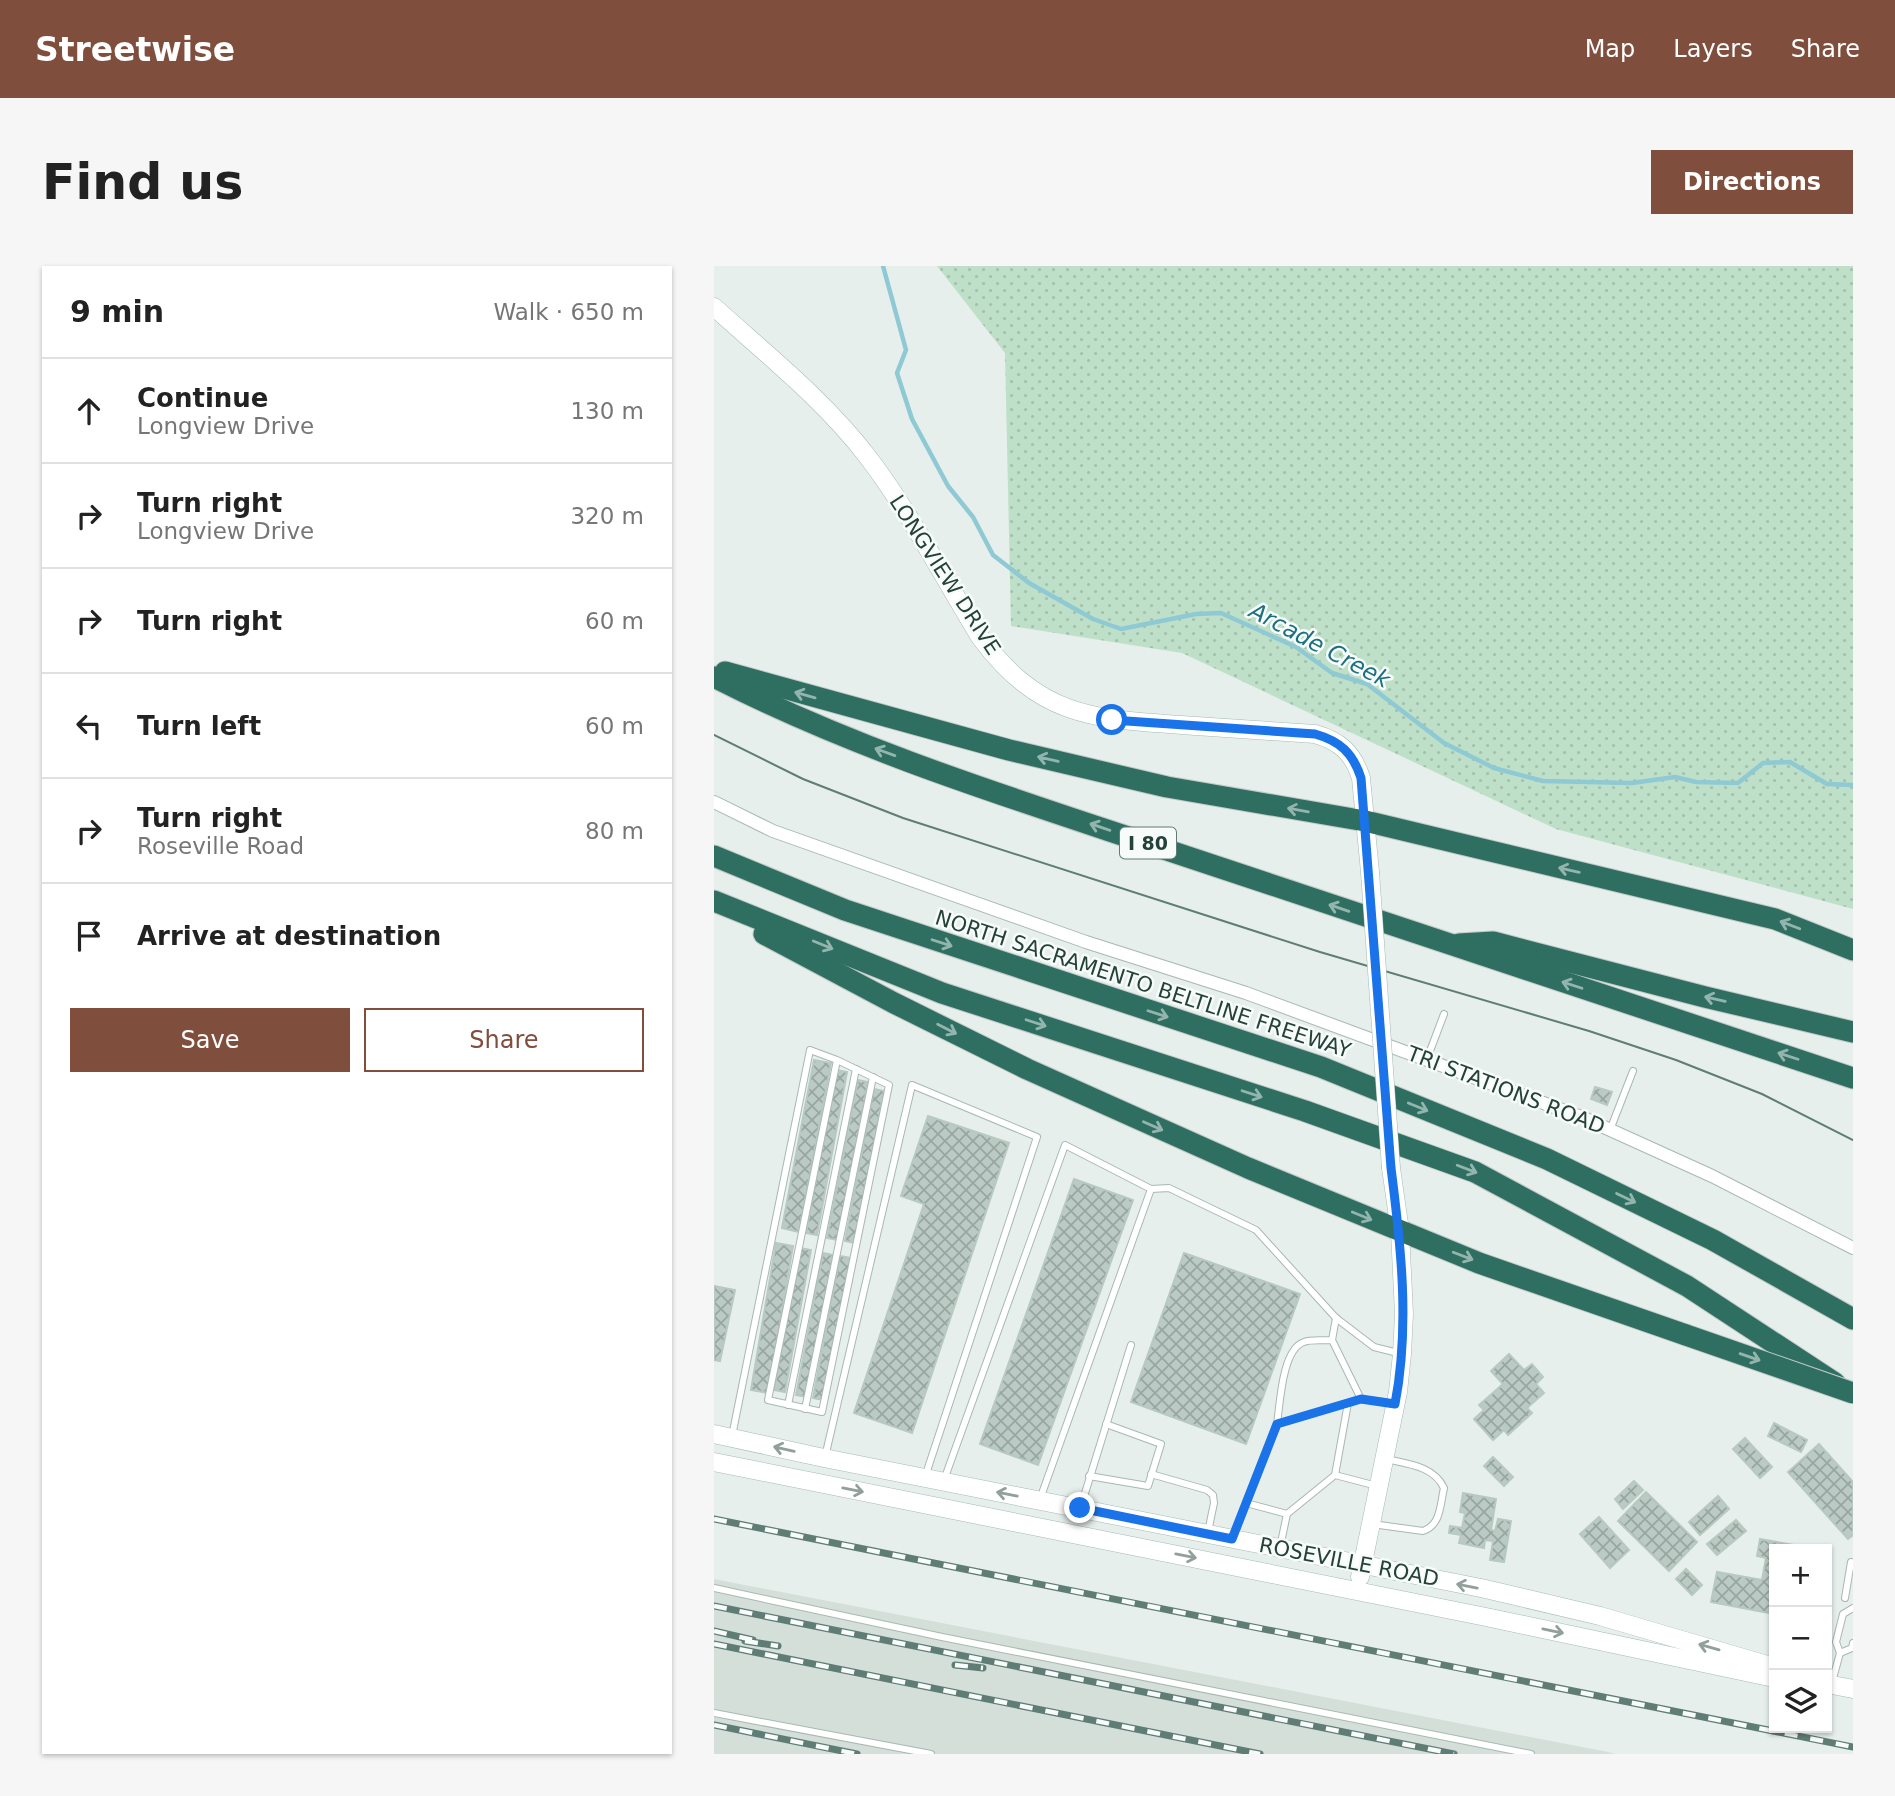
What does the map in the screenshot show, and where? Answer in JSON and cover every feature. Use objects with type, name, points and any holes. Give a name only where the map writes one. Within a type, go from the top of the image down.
[{"type":"highway","points":[[714,669],[996,747],[1141,781],[1365,821],[1774,919],[1853,950]]},
{"type":"highway","name":"I 80","points":[[714,677],[773,707],[848,739],[1057,813],[1853,1078]]},
{"type":"highway","name":"NORTH SACRAMENTO BELTLINE FREEWAY","points":[[714,856],[845,910],[1333,1072],[1559,1165],[1713,1240],[1853,1319]]},
{"type":"highway","points":[[714,903],[894,1003],[1027,1069],[1248,1168],[1479,1263],[1853,1394]]},
{"type":"highway","points":[[714,903],[942,993],[1305,1111],[1475,1172],[1687,1286],[1853,1394]]},
{"type":"highway","points":[[1450,945],[1493,942],[1853,1032]]},
{"type":"main road","name":"LONGVIEW DRIVE","points":[[714,307],[820,404],[867,455],[980,637],[994,656],[1033,690],[1068,709],[1112,720],[1315,734],[1341,745],[1357,764],[1361,778],[1370,872],[1404,1314],[1395,1404],[1357,1591]]},
{"type":"main road","name":"ROSEVILLE ROAD","points":[[723,1436],[1481,1588],[1600,1616],[1769,1666]]},
{"type":"main road","name":"ROSEVILLE ROAD","points":[[714,1462],[1769,1677]]},
{"type":"main road","points":[[1832,1686],[1853,1689]]},
{"type":"street","name":"TRI STATIONS ROAD","points":[[714,802],[773,831],[916,883],[1086,942],[1246,993],[1584,1118],[1712,1175],[1853,1248]]},
{"type":"lane","points":[[1427,1059],[1444,1014]]},
{"type":"lane","points":[[723,1436],[810,1050],[837,1060],[889,1085],[822,1412],[768,1401],[837,1060]]},
{"type":"lane","points":[[788,1405],[856,1069]]},
{"type":"lane","points":[[1610,1130],[1633,1071]]},
{"type":"lane","points":[[805,1409],[873,1077]]},
{"type":"lane","points":[[824,1458],[912,1085],[1037,1137],[925,1478]]},
{"type":"lane","points":[[943,1482],[1065,1144],[1152,1189],[1168,1188],[1256,1230],[1336,1318],[1374,1347],[1402,1354]]},
{"type":"lane","points":[[1039,1501],[1152,1189]]},
{"type":"lane","points":[[1336,1318],[1332,1340],[1361,1399]]},
{"type":"lane","points":[[1232,1539],[1277,1424],[1286,1368],[1293,1351],[1303,1342],[1332,1340]]},
{"type":"lane","points":[[1080,1508],[1131,1345]]},
{"type":"lane","points":[[1277,1424],[1361,1399],[1395,1404]]},
{"type":"lane","points":[[1280,1549],[1287,1514],[1335,1475],[1348,1403]]},
{"type":"lane","points":[[1089,1476],[1148,1486],[1152,1474],[1161,1444],[1106,1424]]},
{"type":"lane","points":[[1370,1524],[1423,1531],[1431,1528],[1437,1521],[1444,1488],[1436,1474],[1384,1459]]},
{"type":"lane","points":[[1152,1474],[1207,1490],[1213,1495],[1208,1534]]},
{"type":"lane","points":[[1335,1475],[1378,1486]]},
{"type":"lane","points":[[1246,1503],[1287,1514]]},
{"type":"lane","points":[[1845,1598],[1851,1562]]},
{"type":"lane","points":[[714,1588],[942,1637],[1531,1754]]},
{"type":"lane","points":[[1832,1676],[1840,1653],[1836,1642],[1843,1614],[1853,1608]]},
{"type":"lane","points":[[1840,1653],[1852,1648],[1853,1643]]},
{"type":"lane","points":[[714,1713],[931,1754]]},
{"type":"shaded area","points":[[714,1579],[1608,1752],[1615,1754],[714,1754]]},
{"type":"green space","points":[[937,266],[1853,266],[1853,909],[1556,829],[1182,653],[1011,626],[1005,353]]},
{"type":"building","points":[[814,1060],[831,1063],[799,1232],[782,1228]]},
{"type":"building","points":[[836,1070],[847,1072],[817,1235],[806,1233]]},
{"type":"building","points":[[858,1080],[868,1082],[838,1240],[827,1238]]},
{"type":"building","points":[[1595,1087],[1612,1092],[1607,1105],[1591,1099]]},
{"type":"building","points":[[874,1089],[884,1091],[855,1243],[845,1241]]},
{"type":"building","points":[[928,1116],[1009,1143],[912,1433],[854,1413],[924,1204],[901,1196]]},
{"type":"building","points":[[1074,1179],[1133,1200],[1038,1465],[980,1444]]},
{"type":"building","points":[[776,1243],[793,1246],[768,1393],[751,1390]]},
{"type":"building","points":[[800,1248],[811,1250],[785,1392],[774,1390]]},
{"type":"building","points":[[823,1253],[833,1255],[807,1397],[796,1395]]},
{"type":"building","points":[[1184,1253],[1300,1294],[1246,1444],[1131,1402]]},
{"type":"building","points":[[840,1256],[851,1258],[824,1400],[813,1398]]},
{"type":"building","points":[[714,1286],[735,1290],[720,1361],[714,1360]]},
{"type":"building","points":[[1509,1354],[1524,1370],[1532,1364],[1543,1377],[1536,1384],[1544,1393],[1527,1408],[1532,1413],[1508,1435],[1504,1430],[1493,1440],[1474,1419],[1484,1410],[1479,1405],[1503,1384],[1491,1371]]},
{"type":"building","points":[[1774,1423],[1807,1440],[1801,1452],[1768,1436]]},
{"type":"building","points":[[1745,1438],[1772,1467],[1760,1478],[1733,1449]]},
{"type":"building","points":[[1819,1444],[1853,1482],[1853,1535],[1848,1539],[1788,1472]]},
{"type":"building","points":[[1493,1457],[1513,1477],[1504,1486],[1484,1466]]},
{"type":"building","points":[[1634,1481],[1643,1490],[1623,1509],[1615,1499]]},
{"type":"building","points":[[1646,1492],[1697,1542],[1669,1571],[1618,1521]]},
{"type":"building","points":[[1463,1493],[1496,1499],[1491,1530],[1495,1531],[1498,1519],[1511,1521],[1504,1562],[1490,1560],[1493,1541],[1485,1540],[1484,1548],[1459,1543],[1461,1535],[1449,1533],[1450,1526],[1462,1528],[1465,1513],[1460,1512]]},
{"type":"building","points":[[1718,1496],[1729,1509],[1700,1535],[1689,1522]]},
{"type":"building","points":[[1599,1517],[1629,1550],[1610,1568],[1580,1534]]},
{"type":"building","points":[[1736,1520],[1746,1531],[1717,1555],[1707,1544]]},
{"type":"building","points":[[1760,1539],[1788,1544],[1769,1544],[1769,1613],[1711,1602],[1717,1572],[1762,1580],[1766,1558],[1757,1556]]},
{"type":"building","points":[[1686,1569],[1702,1585],[1692,1595],[1676,1579]]},
{"type":"waterway","name":"Arcade Creek","points":[[883,266],[906,350],[897,373],[912,419],[948,486],[973,517],[993,555],[1029,583],[1093,619],[1121,629],[1196,614],[1221,613],[1296,647],[1332,673],[1367,684],[1444,743],[1494,768],[1543,781],[1632,783],[1675,777],[1696,782],[1738,783],[1763,763],[1790,762],[1827,784],[1853,785]]},
{"type":"tram line","points":[[714,735],[803,779],[903,818],[1320,952],[1589,1031],[1676,1060],[1762,1094],[1853,1140]]},
{"type":"railway","points":[[714,1519],[1853,1747]]},
{"type":"railway","points":[[714,1606],[1454,1754]]},
{"type":"railway","points":[[714,1631],[753,1640]]},
{"type":"railway","points":[[745,1641],[778,1646]]},
{"type":"railway","points":[[714,1644],[1260,1754]]},
{"type":"railway","points":[[955,1665],[983,1668]]},
{"type":"railway","points":[[714,1725],[857,1754]]},
{"type":"route","points":[[1080,1508],[1232,1539],[1277,1424],[1361,1399],[1395,1404],[1404,1314],[1370,872],[1361,778],[1357,764],[1341,745],[1315,734],[1112,720]]}]
